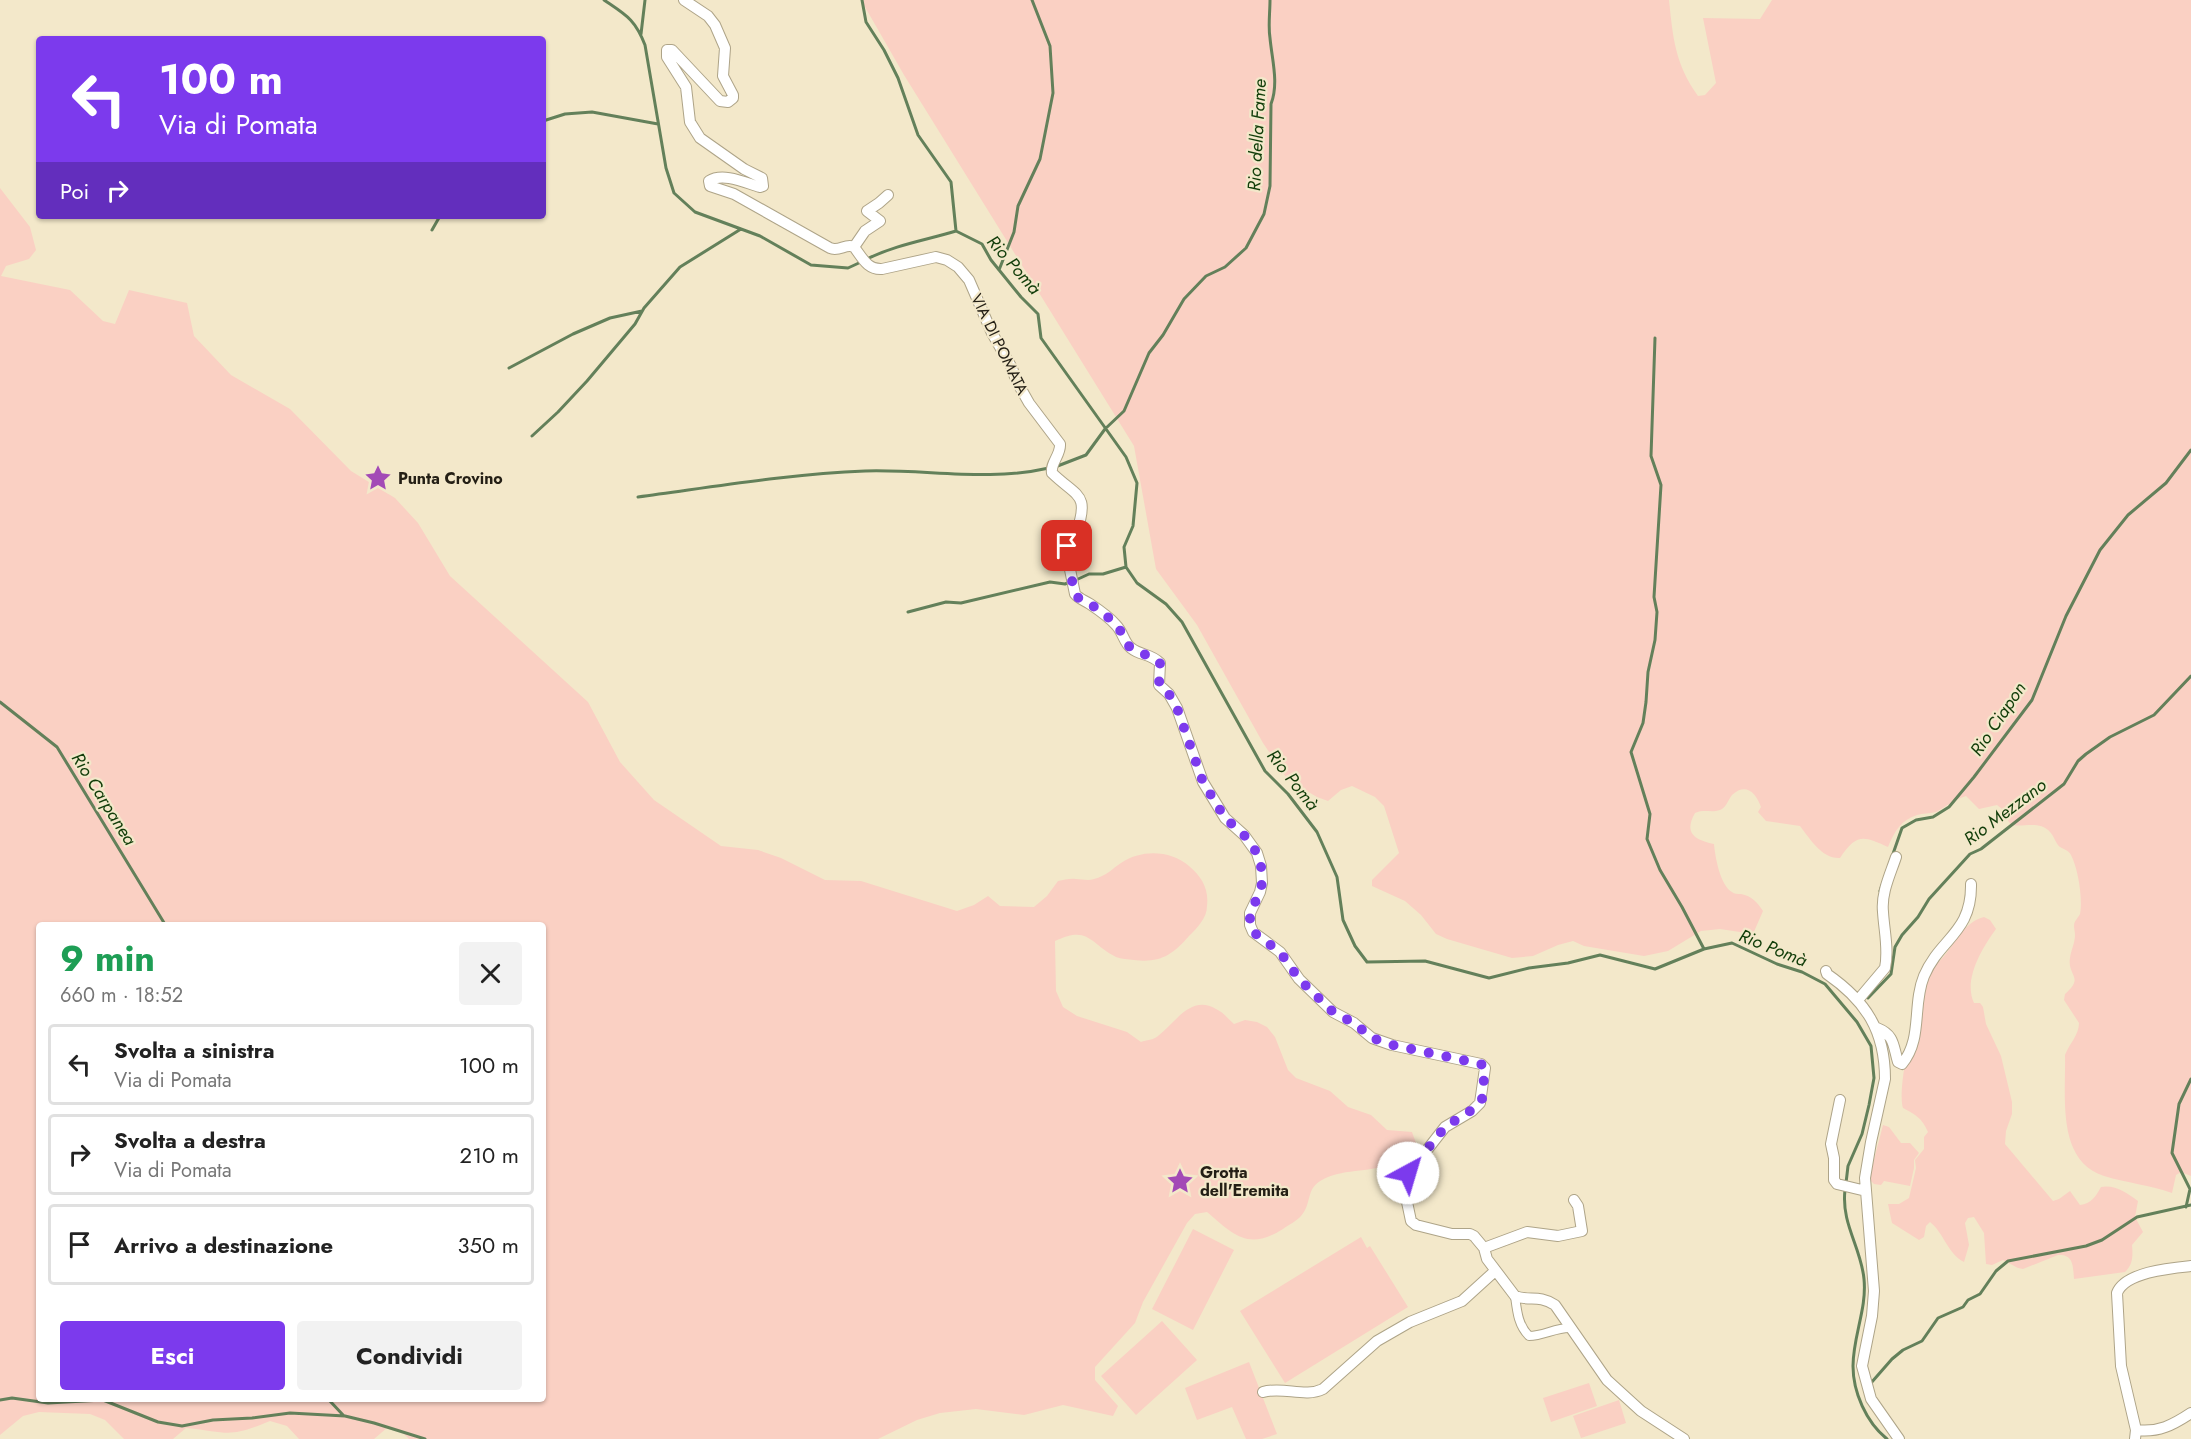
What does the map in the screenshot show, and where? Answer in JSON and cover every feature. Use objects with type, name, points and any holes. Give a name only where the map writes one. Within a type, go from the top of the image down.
[{"type":"street","points":[[684,0],[712,21],[725,48],[723,76],[733,95],[728,102],[720,100],[672,50],[667,50],[667,57],[686,87],[690,122],[700,138],[744,169],[758,175],[763,181],[763,186],[760,187],[731,178],[714,178],[709,181],[710,186],[734,194],[830,248],[837,249],[848,245],[857,250],[866,231],[880,221],[867,211],[888,195]]},
{"type":"street","name":"VIA DI POMATA","points":[[857,250],[867,265],[877,269],[936,256],[952,262],[969,280],[1016,380],[1029,403],[1060,444],[1060,451],[1051,470],[1052,473],[1074,490],[1081,501],[1082,514],[1076,534],[1067,546],[1069,572],[1078,598],[1114,622],[1121,629],[1126,643],[1132,649],[1151,655],[1160,663],[1159,685],[1169,694],[1177,708],[1203,782],[1225,818],[1249,841],[1259,859],[1262,883],[1250,913],[1250,925],[1253,932],[1280,952],[1299,979],[1333,1012],[1354,1023],[1372,1038],[1392,1045],[1481,1064],[1485,1068],[1482,1099],[1478,1106],[1445,1127],[1410,1170],[1407,1178],[1408,1210],[1413,1223],[1452,1234],[1472,1234],[1484,1248]]},
{"type":"street","points":[[1858,1000],[1885,968],[1883,904],[1886,885],[1896,857]]},
{"type":"street","points":[[1877,1028],[1889,1034],[1898,1062],[1902,1064],[1910,1054],[1914,1042],[1918,995],[1924,977],[1935,958],[1965,920],[1971,898],[1971,884]]},
{"type":"street","points":[[1826,971],[1869,1013],[1877,1028],[1885,1079],[1867,1161],[1866,1191],[1874,1291],[1871,1321],[1862,1362],[1867,1387],[1881,1415],[1899,1439]]},
{"type":"street","points":[[1840,1100],[1832,1149],[1833,1178],[1837,1184],[1866,1191]]},
{"type":"street","points":[[1569,1328],[1557,1328],[1538,1336],[1529,1336],[1523,1330],[1517,1314],[1515,1296],[1487,1259],[1484,1248],[1527,1232],[1558,1236],[1582,1231],[1578,1206],[1574,1200]]},
{"type":"street","points":[[2191,1266],[2161,1270],[2130,1279],[2123,1283],[2117,1293],[2121,1366],[2135,1434],[2151,1432],[2178,1422],[2191,1413]]},
{"type":"street","points":[[1263,1392],[1276,1389],[1309,1393],[1319,1391],[1336,1380],[1377,1341],[1410,1322],[1462,1301],[1495,1271]]},
{"type":"street","points":[[1515,1296],[1526,1299],[1544,1298],[1555,1305],[1598,1370],[1624,1398],[1684,1439]]},
{"type":"shaded area","points":[[861,0],[1669,0],[1676,50],[1684,73],[1698,96],[1705,95],[1716,83],[1703,18],[1760,19],[1772,0],[2191,0],[2191,1176],[2181,1172],[2176,1175],[2172,1193],[2104,1176],[2089,1168],[2078,1157],[2067,1125],[2065,1055],[2079,1023],[2064,1000],[2065,994],[2075,980],[2070,964],[2075,938],[2074,924],[2081,908],[2078,875],[2071,855],[2059,846],[2050,832],[2037,825],[2016,826],[2011,824],[2007,813],[1997,805],[1979,809],[1966,796],[1936,812],[1911,817],[1902,823],[1888,847],[1861,839],[1851,844],[1840,858],[1822,852],[1800,826],[1766,821],[1758,812],[1761,807],[1756,797],[1746,789],[1737,791],[1722,809],[1695,813],[1690,826],[1693,835],[1697,838],[1714,844],[1719,870],[1728,888],[1734,893],[1751,898],[1763,911],[1753,934],[1720,929],[1701,931],[1668,951],[1644,956],[1584,946],[1573,941],[1533,956],[1512,958],[1436,934],[1421,915],[1405,901],[1372,886],[1372,880],[1399,853],[1384,806],[1375,797],[1352,786],[1341,790],[1328,801],[1317,797],[1288,780],[1263,743],[1197,625],[1156,569],[1134,446],[904,75]]},
{"type":"shaded area","points":[[0,188],[30,227],[36,250],[29,259],[6,266],[1,276],[70,290],[103,321],[115,324],[129,290],[187,303],[194,336],[231,375],[290,409],[351,471],[395,498],[418,523],[450,576],[588,702],[620,762],[654,800],[721,846],[758,850],[781,858],[825,880],[861,881],[957,911],[974,905],[988,896],[1000,906],[1034,907],[1047,896],[1058,881],[1098,878],[1129,858],[1138,855],[1156,853],[1174,857],[1198,874],[1204,884],[1207,906],[1201,922],[1171,953],[1151,960],[1116,957],[1082,935],[1055,941],[1056,991],[1063,1007],[1077,1016],[1127,1032],[1141,1042],[1156,1037],[1184,1012],[1199,1005],[1207,1005],[1219,1010],[1234,1024],[1245,1020],[1257,1022],[1267,1027],[1275,1037],[1288,1070],[1296,1078],[1330,1091],[1348,1107],[1371,1115],[1387,1130],[1412,1132],[1416,1143],[1403,1156],[1391,1163],[1337,1174],[1320,1181],[1312,1190],[1301,1216],[1271,1236],[1260,1239],[1242,1237],[1207,1212],[1195,1214],[1187,1223],[1143,1302],[1135,1323],[1095,1367],[1095,1380],[1118,1406],[1113,1416],[1063,1405],[1024,1415],[976,1409],[940,1413],[917,1420],[878,1439],[409,1439],[404,1434],[388,1427],[374,1439],[299,1439],[287,1426],[270,1421],[228,1433],[186,1428],[173,1439],[124,1439],[105,1420],[90,1414],[39,1412],[23,1416],[0,1435]]},
{"type":"shaded area","points":[[1984,917],[1990,920],[1996,929],[1985,945],[1972,974],[1971,994],[1974,1003],[1980,1003],[1983,1007],[1986,1024],[2001,1056],[2012,1102],[2012,1114],[2006,1131],[2005,1144],[2053,1201],[2070,1191],[2080,1205],[2084,1204],[2093,1199],[2101,1187],[2106,1186],[2121,1190],[2138,1201],[2135,1217],[2143,1232],[2132,1245],[2132,1260],[2125,1272],[2074,1279],[2072,1262],[2063,1255],[2023,1269],[2003,1260],[1992,1265],[1986,1264],[1984,1233],[1974,1217],[1968,1218],[1965,1223],[1969,1245],[1964,1262],[1953,1254],[1930,1222],[1926,1226],[1924,1237],[1919,1240],[1892,1223],[1888,1204],[1899,1204],[1909,1198],[1916,1168],[1915,1160],[1924,1149],[1924,1137],[1928,1132],[1918,1117],[1903,1108],[1902,1097],[1909,1040],[1920,999],[1933,968],[1967,927]]},
{"type":"shaded area","points":[[1883,1125],[1889,1127],[1901,1143],[1910,1143],[1919,1153],[1914,1160],[1910,1186],[1884,1181],[1881,1185],[1874,1184],[1869,1179]]},
{"type":"shaded area","points":[[1193,1229],[1234,1250],[1193,1330],[1152,1309]]},
{"type":"shaded area","points":[[1361,1237],[1367,1248],[1370,1246],[1408,1307],[1285,1383],[1240,1311]]},
{"type":"shaded area","points":[[1162,1321],[1197,1360],[1136,1415],[1101,1376]]},
{"type":"shaded area","points":[[1249,1362],[1277,1434],[1262,1439],[1246,1439],[1232,1407],[1197,1420],[1185,1388]]},
{"type":"shaded area","points":[[1589,1383],[1597,1406],[1551,1422],[1543,1398]]},
{"type":"shaded area","points":[[1619,1400],[1626,1423],[1581,1438],[1573,1416]]},
{"type":"waterway","name":"Rio Pomà","points":[[604,0],[629,18],[645,45],[666,168],[674,193],[695,212],[760,236],[811,265],[848,268],[861,262]]},
{"type":"waterway","points":[[641,34],[645,0]]},
{"type":"waterway","points":[[862,0],[866,22],[898,78],[918,135],[951,182],[956,231]]},
{"type":"waterway","points":[[999,270],[1014,232],[1018,206],[1040,159],[1053,93],[1050,46],[1032,0]]},
{"type":"waterway","name":"Rio della Fame","points":[[1055,467],[1086,455],[1105,429],[1124,411],[1149,353],[1163,335],[1184,299],[1206,276],[1225,267],[1246,248],[1264,214],[1270,186],[1271,104],[1274,88],[1269,29],[1270,0]]},
{"type":"waterway","points":[[546,120],[565,114],[592,112],[658,124]]},
{"type":"waterway","points":[[432,230],[438,219]]},
{"type":"waterway","points":[[532,436],[587,381],[635,324],[644,308],[680,267],[741,229]]},
{"type":"waterway","name":"Rio Pomà","points":[[867,259],[900,246],[956,231],[982,244],[991,260],[1038,314],[1041,338],[1126,457],[1137,483],[1133,526],[1124,547],[1126,567],[1137,583],[1166,604],[1182,622],[1265,771],[1288,794],[1317,832],[1337,877],[1343,920],[1355,946],[1367,962],[1425,961],[1489,978],[1600,955],[1655,969],[1704,949],[1732,943],[1777,964],[1802,972],[1825,984],[1857,1022],[1871,1046],[1874,1078],[1862,1134],[1848,1166],[1846,1183]]},
{"type":"waterway","points":[[509,368],[573,334],[610,318],[642,311]]},
{"type":"waterway","points":[[1655,338],[1651,456],[1661,485],[1654,597],[1657,612],[1643,723],[1631,752],[1650,814],[1647,839],[1660,870],[1704,949]]},
{"type":"waterway","name":"Rio Ciapon","points":[[1880,891],[1902,828],[1916,820],[1933,817],[1949,807],[1974,777],[2032,700],[2066,616],[2100,550],[2128,515],[2166,483],[2191,450]]},
{"type":"waterway","points":[[638,497],[808,475],[865,471],[980,475],[1049,468]]},
{"type":"waterway","points":[[1076,580],[1089,574],[1103,574],[1126,567]]},
{"type":"waterway","points":[[908,612],[946,602],[961,603],[1050,582],[1065,584],[1070,582]]},
{"type":"waterway","name":"Rio Mezzano","points":[[1868,998],[1891,974],[1895,947],[1902,935],[1918,917],[1929,899],[1970,854],[1981,849],[2064,784],[2078,761],[2086,754],[2110,737],[2154,715],[2191,676]]},
{"type":"waterway","name":"Rio Carpanea","points":[[0,702],[57,747],[164,922]]},
{"type":"waterway","points":[[2186,1207],[2190,1189],[2172,1153],[2179,1104],[2191,1079]]},
{"type":"waterway","name":"Rio Pomà","points":[[1845,1190],[1848,1225],[1864,1279],[1864,1301],[1853,1366],[1855,1386],[1867,1415],[1887,1439]]},
{"type":"waterway","points":[[1871,1383],[1892,1359],[1903,1350],[1922,1341],[1938,1318],[1963,1307],[1968,1300],[1980,1294],[1996,1271],[2008,1261],[2086,1246],[2102,1240],[2137,1217],[2191,1205]]},
{"type":"waterway","points":[[0,1400],[12,1398],[36,1401]]},
{"type":"waterway","points":[[41,1402],[66,1402]]},
{"type":"waterway","points":[[108,1402],[158,1422],[182,1426],[213,1420],[290,1413],[345,1416],[425,1439]]},
{"type":"waterway","name":"Rio Carpanea","points":[[331,1402],[344,1416]]},
{"type":"place","name":"Punta Crovino","points":[[378,478]]},
{"type":"place","name":"Grotta dell'Eremita","points":[[1180,1181]]},
{"type":"route","points":[[1067,546],[1069,572],[1075,594],[1114,622],[1121,629],[1128,646],[1138,652],[1151,655],[1160,663],[1159,685],[1169,694],[1177,708],[1203,782],[1225,818],[1244,835],[1257,853],[1261,866],[1262,883],[1250,913],[1250,925],[1253,932],[1285,957],[1299,979],[1333,1012],[1359,1026],[1372,1038],[1392,1045],[1481,1064],[1485,1068],[1482,1099],[1478,1106],[1445,1127],[1408,1173]]}]
